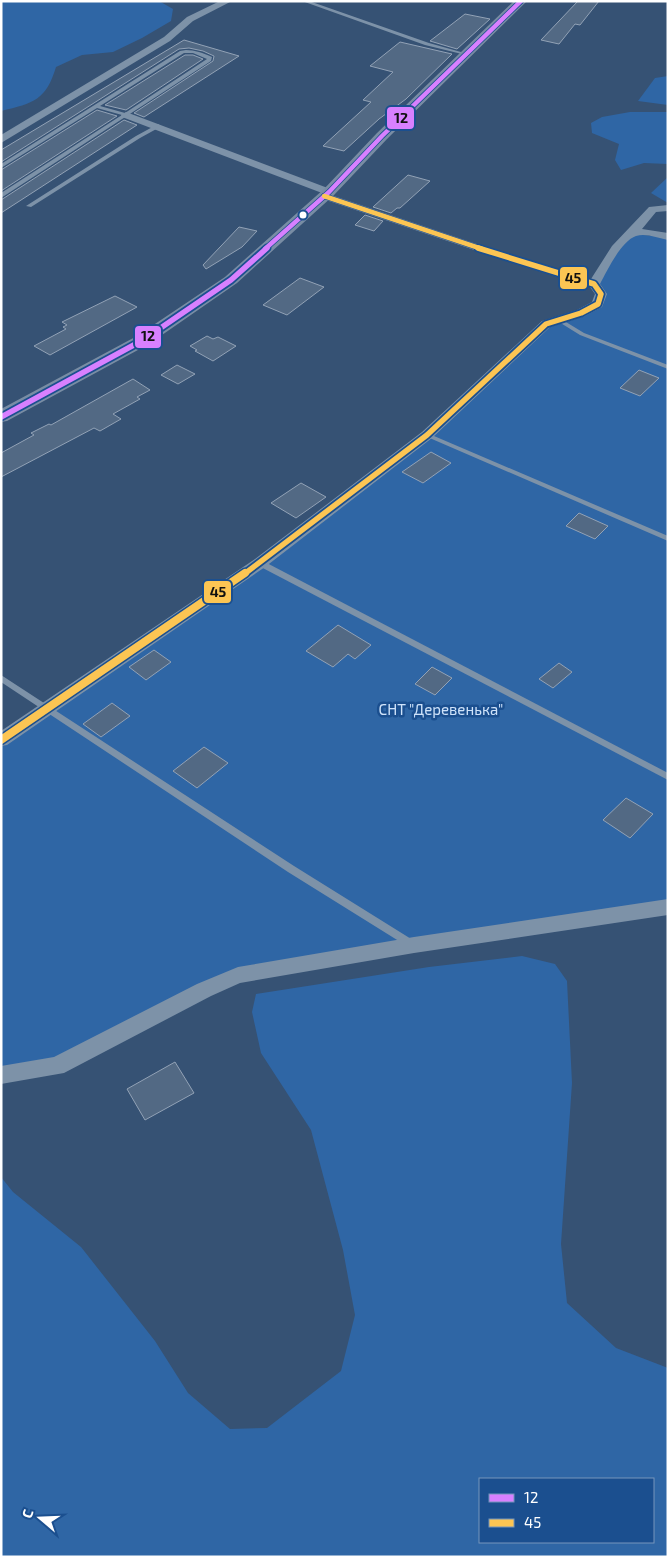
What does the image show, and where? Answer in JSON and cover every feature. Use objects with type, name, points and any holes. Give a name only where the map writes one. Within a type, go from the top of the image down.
[{"type":"street","points":[[1,140],[167,39],[190,19],[228,1]]},
{"type":"street","points":[[1,417],[144,340],[231,280],[326,194],[382,136],[521,1]]},
{"type":"street","points":[[1,740],[260,563],[427,434],[546,324],[561,321],[582,313],[598,304],[601,294],[594,284],[517,261],[326,194],[158,126],[126,115]]},
{"type":"street","points":[[594,284],[608,259],[653,209],[668,208]]},
{"type":"street","points":[[631,234],[648,232],[668,237]]},
{"type":"street","points":[[1,1075],[57,1066],[204,990],[238,976],[414,945],[668,908]]},
{"type":"lane","points":[[304,1],[427,44],[466,54]]},
{"type":"lane","points":[[1,166],[182,52],[195,52],[210,58],[209,61],[1,196]]},
{"type":"lane","points":[[96,106],[126,115]]},
{"type":"lane","points":[[30,206],[158,126]]},
{"type":"lane","points":[[561,321],[582,334],[668,367]]},
{"type":"lane","points":[[427,434],[668,539]]},
{"type":"lane","points":[[260,563],[668,777]]},
{"type":"lane","points":[[1,678],[291,869],[414,945]]},
{"type":"green space","points":[[1,1],[159,1],[173,9],[171,21],[142,38],[113,52],[82,55],[56,67],[48,87],[37,98],[1,111]]},
{"type":"green space","points":[[668,76],[668,105],[638,101],[655,78]]},
{"type":"green space","points":[[630,112],[668,112],[668,164],[644,163],[621,170],[615,160],[619,144],[592,133],[591,123],[602,117]]},
{"type":"green space","points":[[668,177],[668,203],[651,193]]},
{"type":"green space","name":"СНТ \"Деревенька\"","points":[[631,234],[668,237],[668,907],[238,975],[57,1066],[1,1075],[1,740],[260,563],[427,435],[546,324],[598,304],[594,284]]},
{"type":"green space","points":[[522,956],[555,964],[567,981],[572,1083],[561,1244],[567,1303],[616,1348],[668,1368],[668,1557],[1,1557],[1,1177],[13,1192],[81,1247],[155,1341],[188,1393],[230,1429],[267,1428],[341,1371],[355,1315],[343,1250],[311,1130],[261,1053],[252,1012],[256,994],[429,967]]},
{"type":"building","points":[[578,1],[599,1],[580,25],[575,24],[559,44],[541,40]]},
{"type":"building","points":[[465,14],[490,19],[457,49],[430,41]]},
{"type":"building","points":[[184,40],[239,56],[144,117],[134,113],[213,61],[214,56],[203,51],[189,48],[179,49],[1,162],[1,150]]},
{"type":"building","points":[[400,42],[452,54],[406,99],[379,119],[344,151],[323,146],[371,102],[363,100],[393,72],[370,66]]},
{"type":"building","points":[[185,55],[193,55],[203,59],[126,110],[105,105]]},
{"type":"building","points":[[97,110],[117,116],[1,191],[1,170]]},
{"type":"building","points":[[124,120],[137,125],[1,213],[1,200]]},
{"type":"building","points":[[408,175],[430,181],[400,208],[391,213],[373,207]]},
{"type":"building","points":[[365,215],[383,221],[374,231],[355,225]]},
{"type":"building","points":[[239,227],[257,231],[242,247],[206,269],[203,265]]},
{"type":"building","points":[[300,278],[324,287],[287,315],[263,305]]},
{"type":"building","points":[[115,296],[137,307],[50,355],[34,346],[66,329],[63,327],[67,325],[62,322]]},
{"type":"building","points":[[207,336],[213,339],[218,337],[236,346],[213,361],[190,346]]},
{"type":"building","points":[[177,365],[195,374],[178,384],[161,375]]},
{"type":"building","points":[[639,370],[659,378],[640,396],[620,388]]},
{"type":"building","points":[[133,379],[150,390],[137,397],[140,399],[113,414],[121,419],[100,431],[94,428],[1,477],[1,453],[34,435],[31,433],[49,424],[51,425]]},
{"type":"building","points":[[431,452],[451,463],[423,483],[402,472]]},
{"type":"building","points":[[301,483],[326,497],[296,518],[271,503]]},
{"type":"building","points":[[579,513],[608,526],[595,539],[566,526]]},
{"type":"building","points":[[338,625],[371,645],[355,659],[348,654],[333,667],[306,651]]},
{"type":"building","points":[[154,650],[171,662],[146,680],[129,667]]},
{"type":"building","points":[[559,663],[572,672],[553,688],[539,679]]},
{"type":"building","points":[[432,667],[452,678],[435,695],[415,684]]},
{"type":"building","points":[[112,703],[130,716],[101,737],[83,724]]},
{"type":"building","points":[[204,747],[228,763],[197,788],[173,771]]},
{"type":"building","points":[[626,798],[653,814],[630,838],[603,820]]},
{"type":"building","points":[[175,1062],[194,1093],[145,1120],[127,1089]]},
{"type":"transit line","name":"12","points":[[1,417],[143,340],[231,280],[329,192],[382,136],[521,1]]},
{"type":"transit line","name":"45","points":[[1,740],[260,563],[427,435],[546,324],[581,313],[598,304],[601,294],[594,284],[517,261],[324,196]]}]
